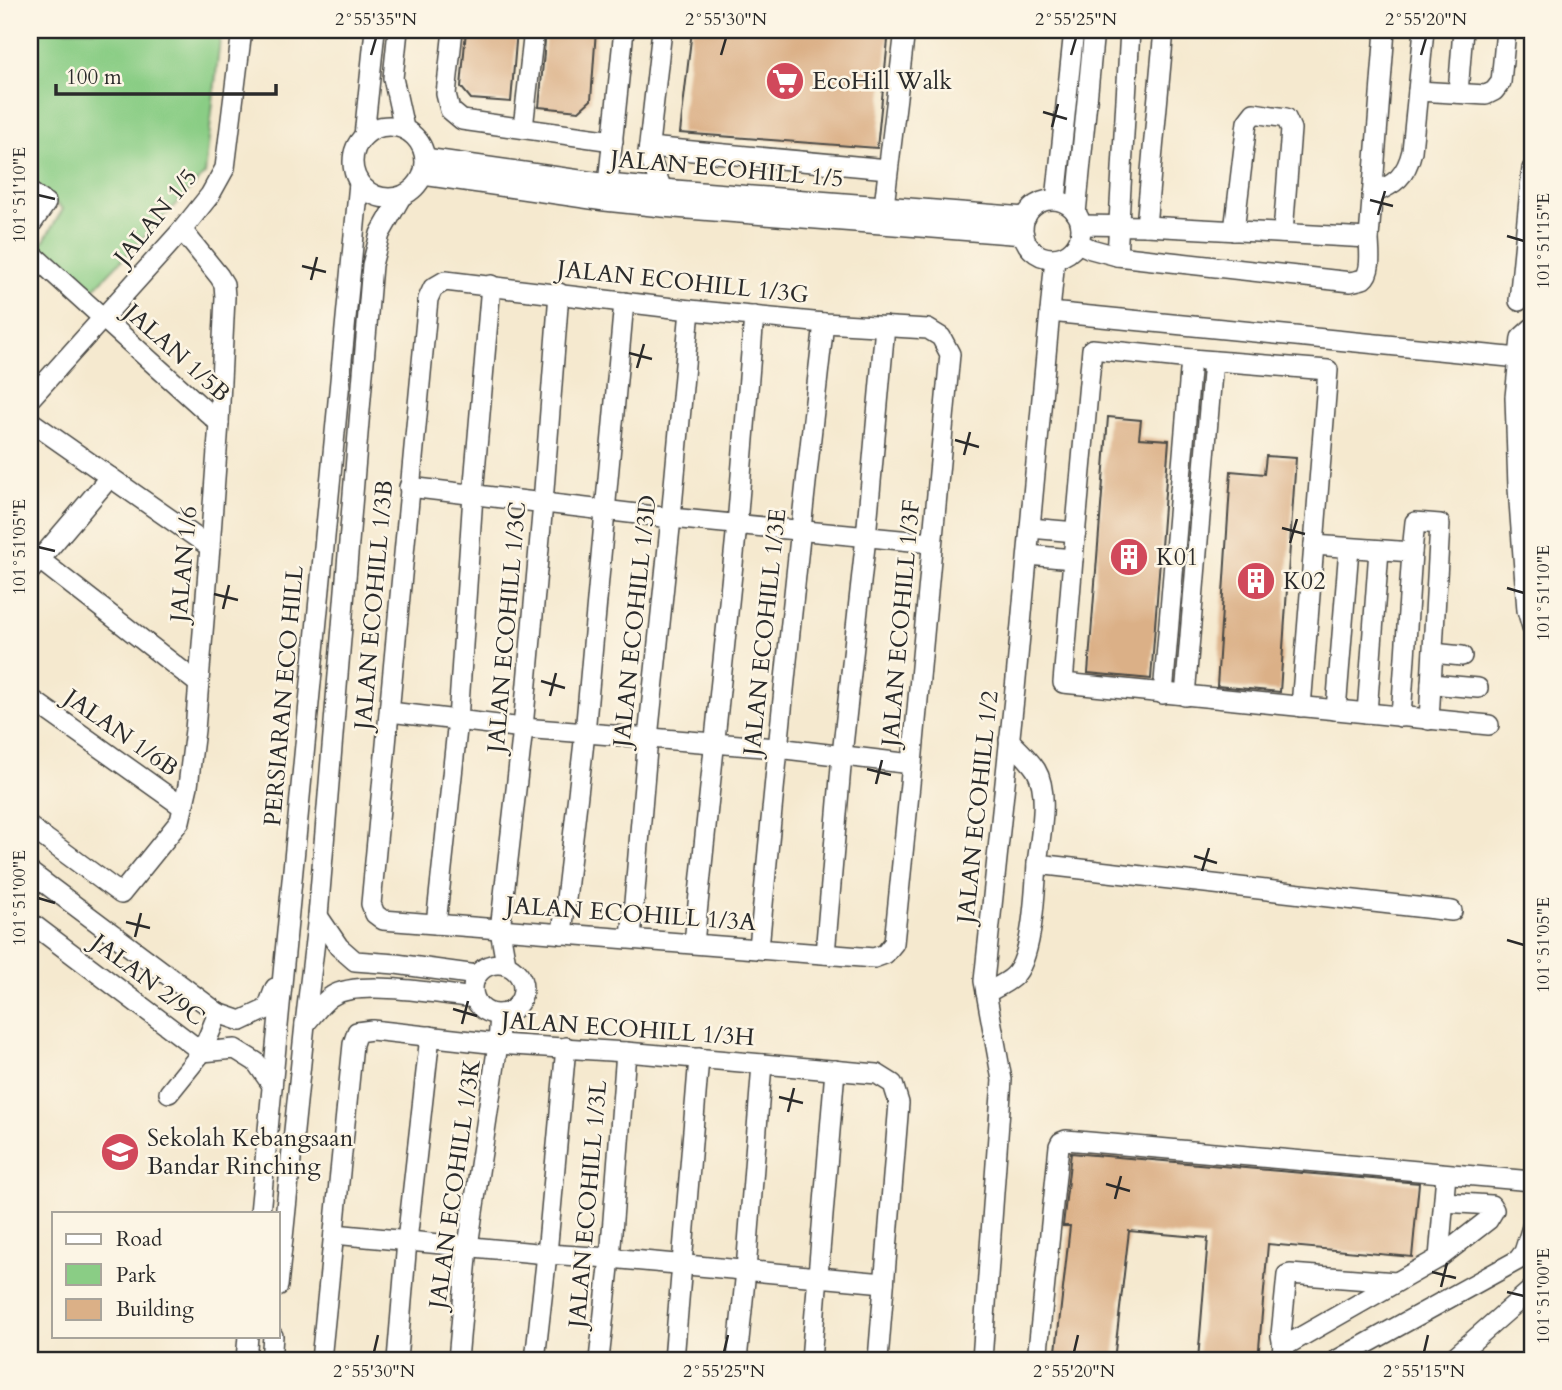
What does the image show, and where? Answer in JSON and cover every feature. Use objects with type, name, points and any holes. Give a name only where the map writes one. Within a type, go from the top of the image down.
[{"type":"street","name":"JALAN 1/5","points":[[30,399],[182,230],[210,195],[225,168],[242,30]]},
{"type":"street","name":"PERSIARAN ECO HILL","points":[[260,1212],[359,183],[353,164],[354,153],[364,136],[375,30]]},
{"type":"street","points":[[398,30],[393,78],[404,128]]},
{"type":"street","points":[[453,30],[446,94],[450,110],[462,120],[612,141]]},
{"type":"street","points":[[523,128],[534,30]]},
{"type":"street","points":[[608,184],[624,30]]},
{"type":"street","points":[[662,30],[648,153],[663,189]]},
{"type":"street","points":[[884,206],[905,30]]},
{"type":"street","points":[[1056,201],[1074,30]]},
{"type":"street","points":[[1094,30],[1078,227],[1072,251],[1064,256],[1046,258],[1031,250],[1025,226],[1031,209],[1047,201],[1056,201],[1065,203],[1078,227],[1091,249],[1117,257],[1351,282],[1362,279],[1369,266],[1385,30]]},
{"type":"street","points":[[1117,257],[1130,30]]},
{"type":"street","points":[[1146,226],[1164,30]]},
{"type":"street","points":[[1372,194],[1391,186],[1409,164],[1424,30]]},
{"type":"street","points":[[1458,93],[1463,30]]},
{"type":"street","points":[[1418,91],[1486,95],[1494,91],[1501,82],[1506,30]]},
{"type":"street","points":[[1234,230],[1247,122],[1254,113],[1286,118],[1291,129],[1283,233]]},
{"type":"street","points":[[359,183],[378,197],[401,197],[418,184],[424,167],[421,144],[404,128],[383,126],[364,136]]},
{"type":"street","points":[[649,147],[888,169]]},
{"type":"street","points":[[424,167],[606,201],[662,207],[1025,226]]},
{"type":"street","name":"JALAN ECOHILL 1/5","points":[[424,167],[884,206],[1025,226]]},
{"type":"street","points":[[1519,301],[1532,169]]},
{"type":"street","points":[[30,226],[38,197]]},
{"type":"street","points":[[280,1267],[318,916],[372,265],[380,234],[401,197]]},
{"type":"street","points":[[1078,227],[1146,226],[1369,238]]},
{"type":"street","name":"JALAN 1/6","points":[[30,827],[121,894],[180,821],[193,752],[199,684],[219,423],[225,297],[224,284],[219,276],[182,230]]},
{"type":"street","name":"JALAN 1/5B","points":[[30,252],[219,423]]},
{"type":"street","name":"JALAN ECOHILL 1/2","points":[[982,1360],[1002,1080],[984,981],[1028,555],[1055,258]]},
{"type":"street","name":"JALAN ECOHILL 1/3G","points":[[428,299],[433,288],[445,281],[690,310],[824,323],[928,329],[941,337]]},
{"type":"street","points":[[436,924],[458,720],[491,285]]},
{"type":"street","name":"JALAN ECOHILL 1/3C","points":[[506,964],[500,930],[523,728],[559,293]]},
{"type":"street","name":"JALAN ECOHILL 1/3B","points":[[374,914],[371,904],[428,299]]},
{"type":"street","points":[[562,934],[585,733],[624,302]]},
{"type":"street","name":"JALAN ECOHILL 1/3D","points":[[631,938],[690,310]]},
{"type":"street","points":[[1050,312],[1518,358]]},
{"type":"street","points":[[694,943],[737,525],[754,316]]},
{"type":"street","name":"JALAN ECOHILL 1/3E","points":[[759,948],[777,748],[824,323]]},
{"type":"street","points":[[825,954],[842,755],[886,326]]},
{"type":"street","points":[[1532,328],[1521,338],[1518,358],[1524,401],[1518,488],[1527,610],[1532,627]]},
{"type":"street","name":"JALAN ECOHILL 1/3F","points":[[885,954],[894,943],[950,354],[941,337]]},
{"type":"street","points":[[1301,707],[1328,370],[1092,349],[1063,683],[1163,694],[1489,725]]},
{"type":"street","points":[[1163,694],[1191,359]]},
{"type":"street","points":[[1185,696],[1213,361]]},
{"type":"street","points":[[30,421],[210,547]]},
{"type":"street","points":[[110,477],[35,565],[199,684]]},
{"type":"street","points":[[409,487],[671,519],[932,543]]},
{"type":"street","points":[[1401,717],[1415,522],[1440,524],[1429,720]]},
{"type":"street","points":[[1030,528],[1076,533]]},
{"type":"street","points":[[1314,545],[1412,552]]},
{"type":"street","points":[[1336,710],[1349,548]]},
{"type":"street","points":[[1367,713],[1379,550]]},
{"type":"street","points":[[1028,555],[1073,559]]},
{"type":"street","points":[[1433,653],[1462,656]]},
{"type":"street","points":[[1431,684],[1478,688]]},
{"type":"street","name":"JALAN 1/6B","points":[[30,698],[183,807]]},
{"type":"street","points":[[390,712],[523,728],[777,748],[912,764]]},
{"type":"street","points":[[986,993],[1015,975],[1027,952],[1043,811],[1042,788],[1036,770],[1009,740]]},
{"type":"street","points":[[1037,864],[1452,911]]},
{"type":"street","points":[[30,872],[218,1013],[241,1021],[267,1009],[283,969]]},
{"type":"street","name":"JALAN ECOHILL 1/3A","points":[[374,914],[383,920],[500,930],[874,958],[885,954]]},
{"type":"street","points":[[318,916],[339,947],[355,961],[477,975]]},
{"type":"street","name":"JALAN 2/9C","points":[[30,922],[202,1052],[235,1049],[256,1062],[272,1085]]},
{"type":"street","points":[[498,963],[506,964],[522,980],[519,1003],[514,1009],[500,1014],[484,1010],[478,1005],[472,990],[477,975],[482,968],[498,963]]},
{"type":"street","points":[[305,1024],[332,995],[359,988],[474,998]]},
{"type":"street","points":[[169,1093],[202,1052],[218,1013]]},
{"type":"street","name":"JALAN ECOHILL 1/3K","points":[[458,1360],[468,1246],[498,1044],[500,1014]]},
{"type":"street","name":"JALAN ECOHILL 1/3H","points":[[334,1234],[352,1044],[357,1032],[372,1030],[498,1044],[566,1047],[835,1070],[877,1074],[893,1084],[899,1103],[884,1283]]},
{"type":"street","points":[[397,1360],[407,1241],[430,1036]]},
{"type":"street","points":[[535,1360],[566,1047]]},
{"type":"street","name":"JALAN ECOHILL 1/3L","points":[[599,1360],[626,1052]]},
{"type":"street","points":[[674,1360],[699,1058]]},
{"type":"street","points":[[737,1360],[762,1064]]},
{"type":"street","points":[[811,1360],[835,1070]]},
{"type":"street","points":[[1037,1360],[1059,1146],[1066,1140],[1532,1181]]},
{"type":"street","points":[[1439,1258],[1446,1174]]},
{"type":"street","points":[[1282,1354],[1439,1258],[1488,1220],[1494,1210],[1491,1205],[1444,1202]]},
{"type":"street","points":[[1336,1360],[1518,1259],[1524,1252],[1532,1227]]},
{"type":"street","points":[[321,1360],[334,1234],[884,1283],[878,1360]]},
{"type":"street","points":[[1282,1354],[1287,1275],[1396,1282]]},
{"type":"street","points":[[1451,1360],[1532,1289]]},
{"type":"street","points":[[246,1360],[248,1338]]},
{"type":"street","points":[[271,1360],[273,1338]]},
{"type":"green space","points":[[30,30],[221,30],[205,174],[89,294],[37,252],[63,209],[30,183]]},
{"type":"building","points":[[466,30],[517,30],[511,102],[471,99],[461,87]]},
{"type":"building","points":[[546,30],[596,30],[591,100],[579,111],[539,107]]},
{"type":"building","name":"EcoHill Walk","points":[[692,30],[889,30],[877,148],[680,133]]},
{"type":"building","name":"K01","points":[[1108,417],[1141,420],[1139,438],[1169,440],[1151,679],[1088,673]]},
{"type":"building","name":"K02","points":[[1266,456],[1296,458],[1280,692],[1217,686],[1231,471],[1264,474]]},
{"type":"building","points":[[1071,1153],[1419,1183],[1412,1257],[1268,1244],[1258,1360],[1198,1360],[1208,1238],[1129,1231],[1114,1360],[1055,1360],[1070,1226],[1063,1226]]},
{"type":"place","name":"EcoHill Walk","points":[[785,81]]},
{"type":"place","name":"K01","points":[[1129,557]]},
{"type":"place","name":"K02","points":[[1256,581]]},
{"type":"place","name":"Sekolah Kebangsaan Bandar Rinching","points":[[120,1152]]}]
